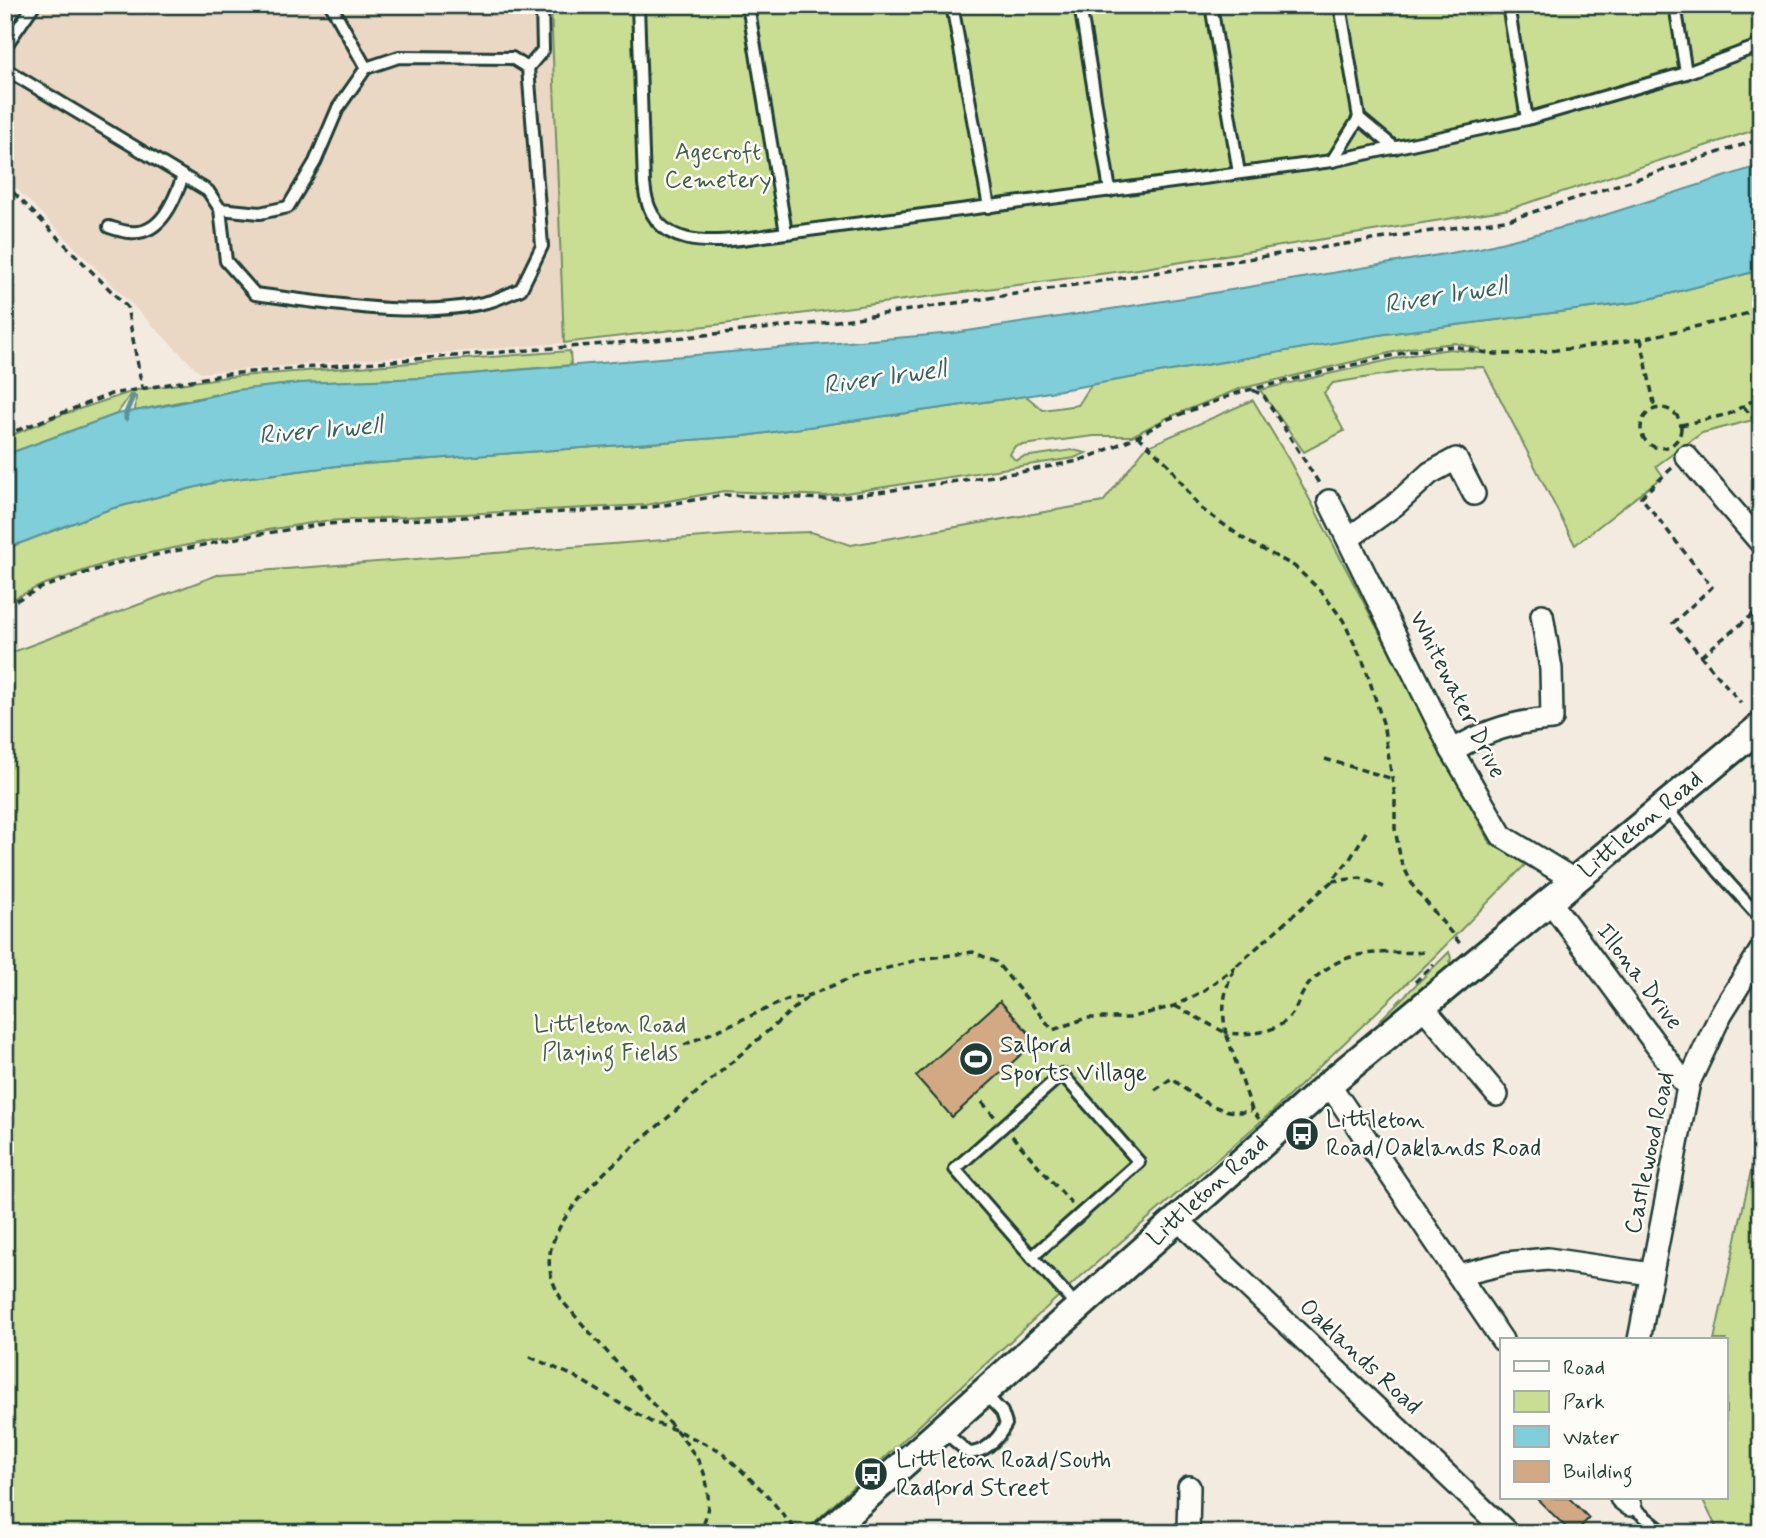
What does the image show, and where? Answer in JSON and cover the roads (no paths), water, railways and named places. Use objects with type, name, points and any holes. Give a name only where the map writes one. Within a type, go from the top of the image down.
[{"type":"street","points":[[1686,456],[1761,543]]},
{"type":"street","points":[[1349,538],[1395,505],[1430,473],[1457,459],[1474,494]]},
{"type":"street","name":"Whitewater Drive","points":[[1329,501],[1452,751],[1502,836],[1574,880]]},
{"type":"street","points":[[1452,751],[1468,741],[1503,727],[1552,719],[1551,669],[1542,615]]},
{"type":"street","name":"Littleton Road","points":[[826,1533],[1272,1133],[1761,726]]},
{"type":"street","name":"Illona Drive","points":[[1549,900],[1682,1080],[1689,1082]]},
{"type":"street","name":"Castlewood Road","points":[[1639,1338],[1689,1082],[1721,1014],[1761,950]]},
{"type":"street","points":[[1423,1007],[1497,1095]]},
{"type":"street","points":[[1329,1084],[1501,1338]]},
{"type":"street","name":"Oaklands Road","points":[[1177,1219],[1508,1533]]},
{"type":"street","points":[[1458,1275],[1507,1263],[1548,1259],[1651,1274]]},
{"type":"street","points":[[1188,1533],[1189,1487]]},
{"type":"lane","points":[[5,47],[34,5]]},
{"type":"lane","points":[[331,5],[366,68]]},
{"type":"lane","points":[[5,69],[208,191],[220,209],[226,261],[255,294],[362,308],[440,308],[490,301],[521,289],[542,246],[528,68],[543,50],[542,5]]},
{"type":"lane","points":[[638,5],[645,194],[659,223],[676,236],[696,242],[786,233],[1332,161],[1527,119],[1686,73],[1761,45]]},
{"type":"lane","points":[[748,5],[786,233]]},
{"type":"lane","points":[[952,5],[989,207]]},
{"type":"lane","points":[[1080,5],[1110,191]]},
{"type":"lane","points":[[1210,5],[1239,173]]},
{"type":"lane","points":[[1508,5],[1527,119]]},
{"type":"lane","points":[[1675,5],[1686,73]]},
{"type":"lane","points":[[1341,11],[1359,118],[1395,148]]},
{"type":"lane","points":[[220,209],[260,213],[288,207],[315,162],[338,108],[366,68],[399,57],[512,58],[528,68]]},
{"type":"lane","points":[[1332,161],[1359,118]]},
{"type":"lane","points":[[109,227],[133,233],[153,227],[172,206],[183,176]]},
{"type":"lane","points":[[1664,805],[1719,873],[1761,919]]},
{"type":"lane","points":[[1032,1257],[1139,1162],[1062,1074],[954,1170],[1032,1257],[1079,1308]]},
{"type":"lane","points":[[942,1430],[969,1453],[977,1453],[994,1442],[1006,1424],[1002,1412],[984,1393]]},
{"type":"lane","points":[[1626,1501],[1665,1533]]},
{"type":"water","name":"River Irwell","points":[[1761,165],[1761,270],[1638,302],[1385,334],[1026,396],[745,436],[337,466],[220,481],[110,509],[5,549],[5,455],[117,414],[237,390],[301,383],[423,378],[954,333],[1480,248],[1580,223]]},
{"type":"waterway","points":[[126,419],[133,396]]},
{"type":"place","name":"Salford Sports Village","points":[[976,1059]]},
{"type":"place","name":"Littleton Road/Oaklands Road","points":[[1302,1134]]},
{"type":"place","name":"Littleton Road/South Radford Street","points":[[871,1474]]},
{"type":"park label","name":"Agecroft Cemetery","points":[[718,166]]},
{"type":"park label","name":"Littleton Road Playing Fields","points":[[610,1039]]}]
